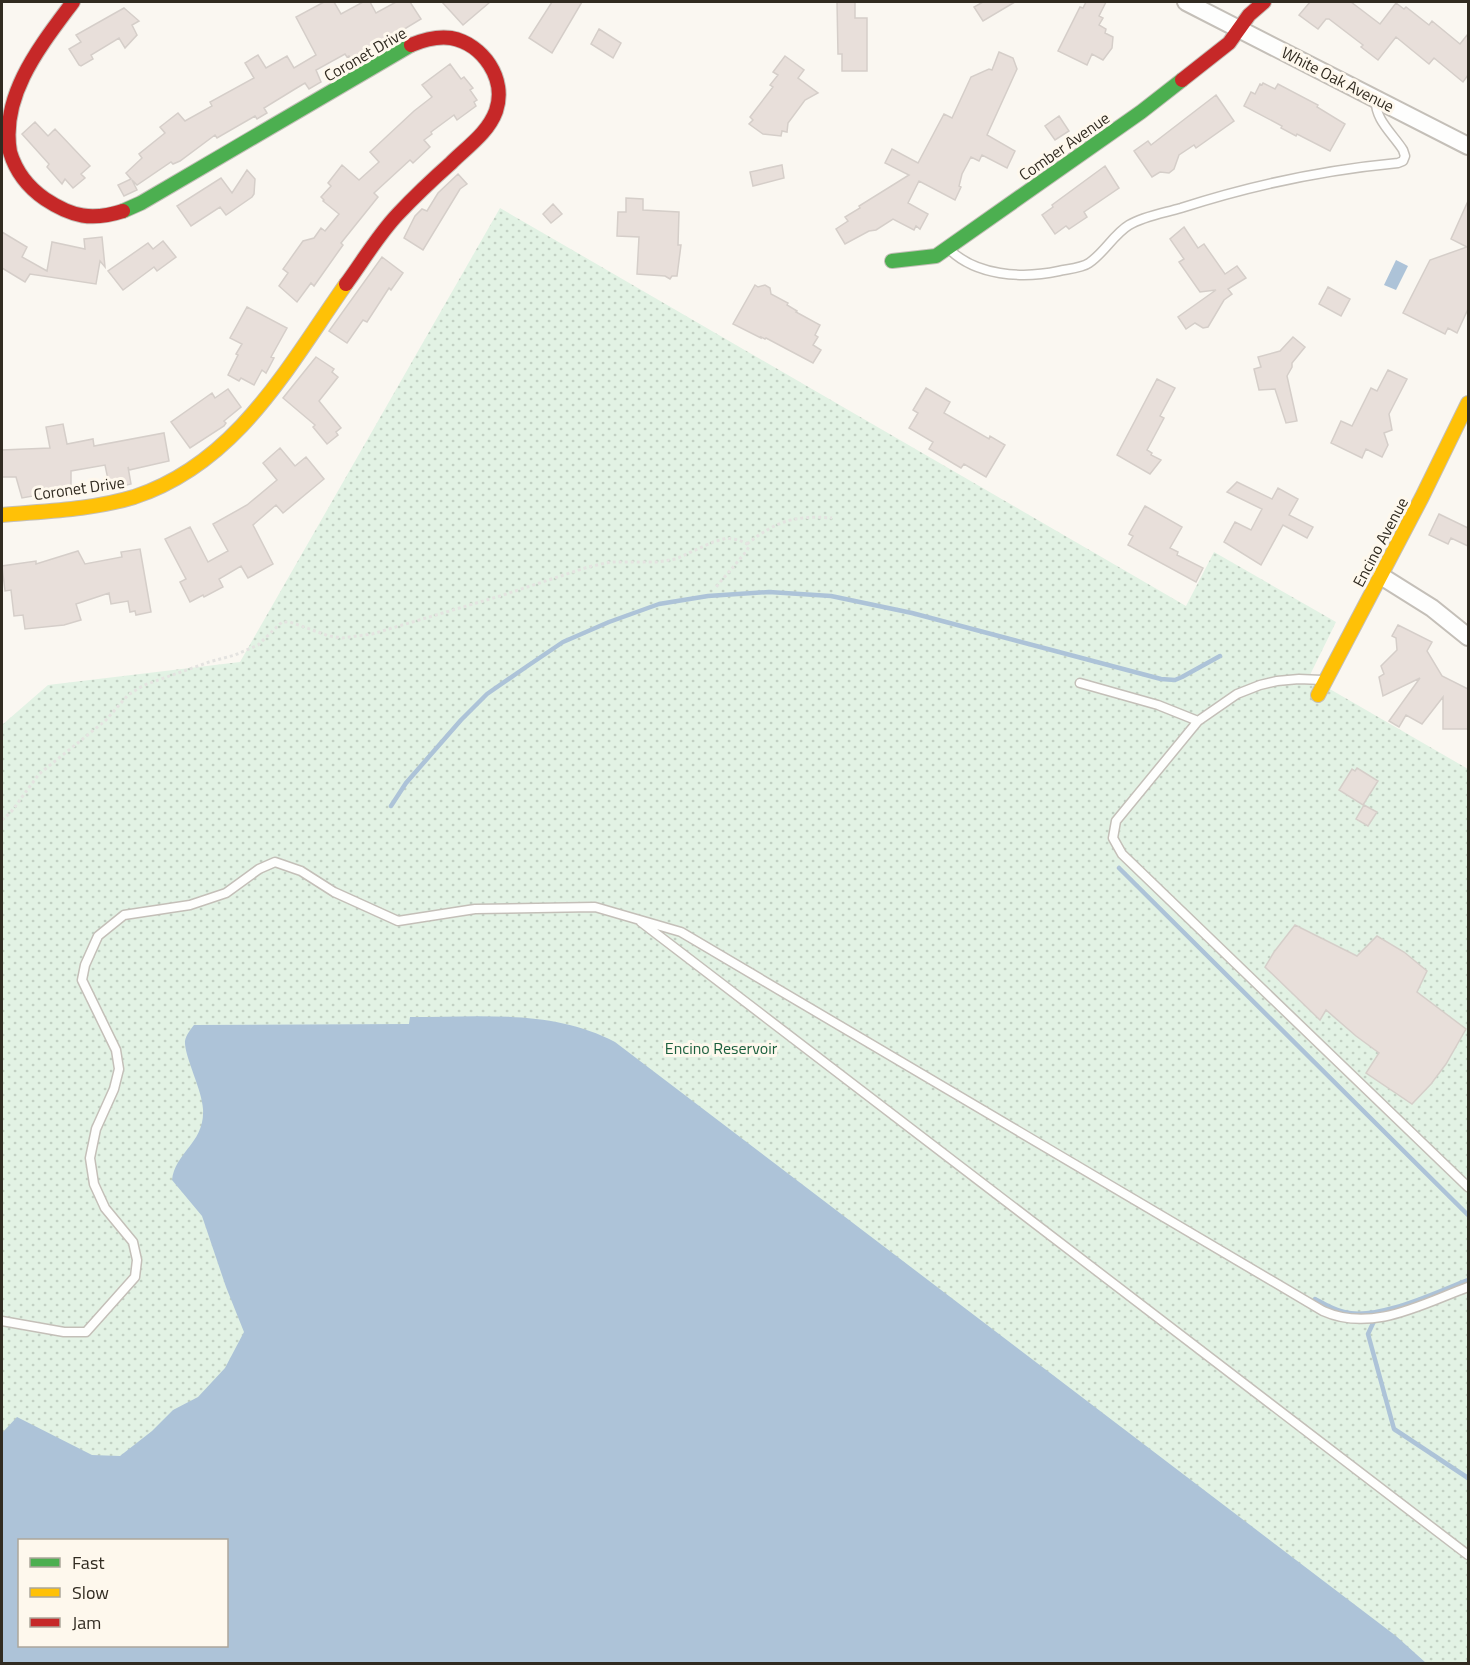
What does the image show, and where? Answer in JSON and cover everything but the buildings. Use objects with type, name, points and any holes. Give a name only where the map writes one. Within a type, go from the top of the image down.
[{"type":"street","name":"Coronet Drive","points":[[2,515],[93,506],[133,497],[176,481],[216,453],[252,417],[390,223],[484,130],[496,110],[499,88],[494,71],[479,52],[464,41],[444,36],[423,40],[410,45],[141,203],[114,214],[84,217],[50,204],[20,178],[5,142],[7,110],[22,74],[73,2]]},
{"type":"street","name":"White Oak Avenue","points":[[1186,2],[1468,146]]},
{"type":"street","points":[[1240,29],[1249,15],[1264,2]]},
{"type":"street","name":"Comber Avenue","points":[[892,261],[936,256],[948,248],[1141,112],[1229,43],[1240,29]]},
{"type":"street","name":"Encino Avenue","points":[[1318,695],[1464,424],[1468,403]]},
{"type":"street","points":[[1381,576],[1431,608],[1468,638]]},
{"type":"lane","points":[[948,248],[958,259],[973,267],[1025,275],[1057,272],[1088,264],[1128,226],[1142,220],[1229,193],[1340,169],[1398,163],[1403,161],[1403,150],[1380,118],[1375,108],[1376,99]]},
{"type":"lane","points":[[1325,681],[1299,679],[1260,685],[1237,694],[1198,722],[1116,821],[1113,838],[1122,854],[1468,1187]]},
{"type":"lane","points":[[1080,683],[1158,705],[1198,722]]},
{"type":"lane","points":[[2,1321],[64,1332],[86,1332],[135,1277],[137,1260],[133,1242],[105,1208],[94,1184],[90,1158],[96,1129],[114,1089],[119,1069],[116,1050],[82,980],[85,964],[98,936],[124,915],[190,905],[226,893],[259,869],[275,862],[301,871],[334,892],[398,921],[475,909],[595,907],[681,932],[1336,1317],[1354,1320],[1375,1319],[1468,1287]]},
{"type":"lane","points":[[636,918],[1468,1556]]},
{"type":"path","points":[[716,587],[745,553],[748,548],[747,544],[761,532],[786,520],[808,516],[832,518]]},
{"type":"path","points":[[2,820],[11,812],[39,774],[105,721],[128,695],[144,685],[209,662],[235,656],[258,645],[282,622],[291,622],[329,636],[342,638],[372,634],[588,567],[610,562],[658,562],[676,559],[727,538],[747,544]]},
{"type":"green space","name":"Encino Reservoir","points":[[500,208],[1186,606],[1214,552],[1336,622],[1309,677],[1468,769],[1468,1663],[2,1663],[2,725],[48,685],[240,662]]},
{"type":"water","points":[[1396,260],[1408,266],[1396,290],[1384,285]]},
{"type":"water","name":"Encino Reservoir","points":[[410,1017],[515,1017],[566,1024],[591,1031],[615,1042],[1396,1636],[1426,1663],[2,1663],[2,1433],[17,1417],[92,1455],[120,1456],[152,1431],[173,1410],[198,1397],[225,1368],[244,1332],[202,1216],[172,1180],[178,1162],[195,1139],[202,1121],[203,1109],[200,1092],[185,1047],[186,1037],[194,1025],[409,1024]]},
{"type":"waterway","points":[[391,806],[406,783],[487,694],[563,642],[659,604],[708,596],[769,592],[831,596],[912,613],[1161,679],[1175,680],[1220,656]]},
{"type":"waterway","points":[[1119,868],[1468,1215]]},
{"type":"waterway","points":[[1315,1299],[1344,1312],[1358,1314],[1407,1304],[1468,1280]]},
{"type":"waterway","points":[[1381,1312],[1368,1334],[1394,1429],[1468,1478]]},
{"type":"traffic: fast","points":[[123,211],[141,203],[411,45]]},
{"type":"traffic: fast","points":[[892,261],[936,256],[1141,112],[1182,80]]},
{"type":"traffic: slow","points":[[2,515],[85,507],[134,497],[170,482],[202,461],[231,437],[257,409],[346,284]]},
{"type":"traffic: slow","points":[[1318,695],[1422,497],[1468,403]]},
{"type":"traffic: jam","points":[[73,2],[36,53],[17,91],[11,111],[10,152],[19,173],[28,185],[39,195],[64,210],[82,216],[102,216],[123,211]]},
{"type":"traffic: jam","points":[[1182,80],[1229,43],[1249,15],[1264,2]]},
{"type":"traffic: jam","points":[[346,284],[377,239],[404,207],[476,139],[488,126],[496,111],[499,99],[495,75],[490,65],[473,47],[451,38],[430,39],[411,45]]}]
